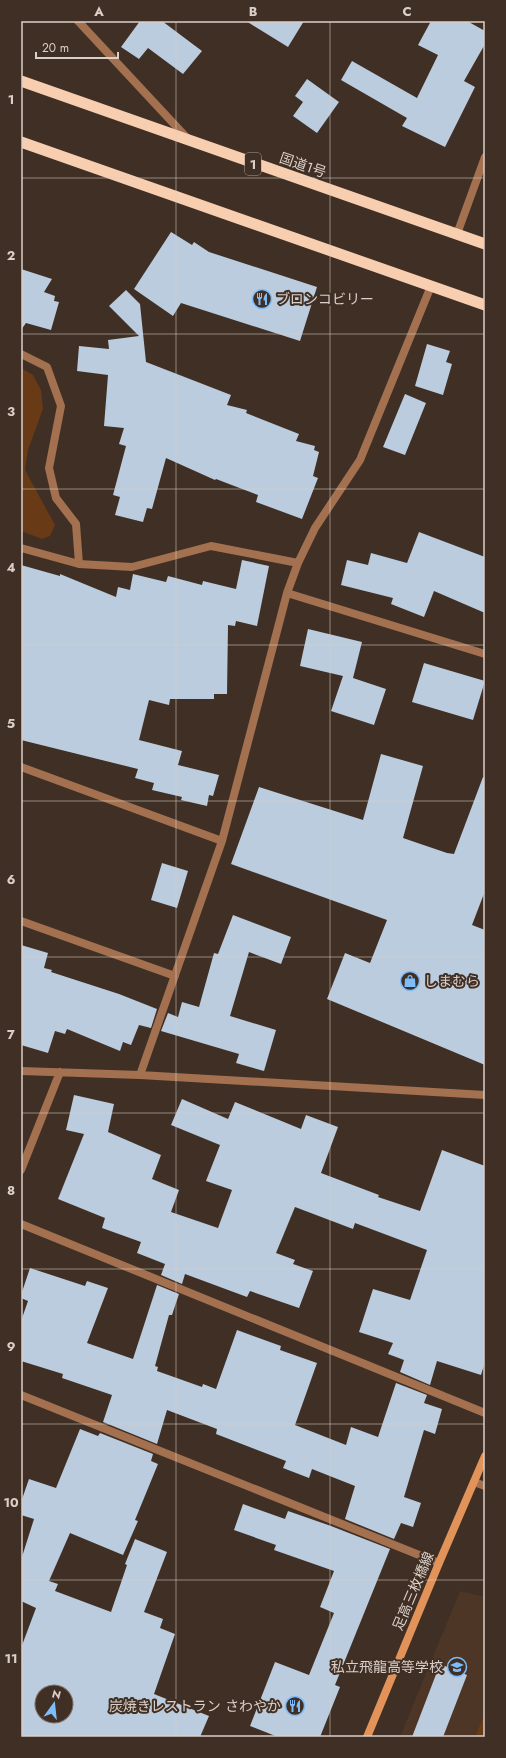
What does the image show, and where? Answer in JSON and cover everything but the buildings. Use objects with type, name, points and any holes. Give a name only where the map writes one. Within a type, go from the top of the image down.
[{"type":"highway","name":"国道1号","points":[[21,81],[190,142],[485,244]]},
{"type":"highway","points":[[21,142],[485,305]]},
{"type":"main road","name":"足高三枚橋線","points":[[367,1737],[438,1563],[485,1456]]},
{"type":"street","points":[[78,21],[190,142]]},
{"type":"street","points":[[457,234],[485,157]]},
{"type":"street","points":[[140,1075],[222,841],[287,593],[298,562],[315,528],[360,460],[431,286]]},
{"type":"street","points":[[21,354],[47,367],[61,406],[49,468],[56,498],[76,524],[79,564]]},
{"type":"street","points":[[21,548],[79,564],[132,567],[211,546],[298,562]]},
{"type":"street","points":[[287,593],[485,654]]},
{"type":"street","points":[[21,767],[222,841]]},
{"type":"street","points":[[21,920],[175,976]]},
{"type":"street","points":[[21,1071],[140,1075],[485,1095]]},
{"type":"street","points":[[21,1170],[60,1072]]},
{"type":"street","points":[[21,1224],[485,1413]]},
{"type":"street","points":[[21,1395],[438,1563]]},
{"type":"street","points":[[474,1482],[485,1486]]},
{"type":"shaded area","points":[[21,368],[33,375],[41,390],[43,409],[28,450],[25,470],[55,525],[50,536],[42,539],[21,531]]},
{"type":"shaded area","name":"私立飛龍高等学校","points":[[460,1591],[485,1597],[485,1737],[400,1737]]},
{"type":"shaded area","points":[[485,1713],[485,1737],[475,1737]]},
{"type":"place","name":"ブロンコビリー","points":[[262,299]]},
{"type":"place","name":"しまむら","points":[[410,981]]},
{"type":"place","name":"私立飛龍高等学校","points":[[457,1667]]},
{"type":"place","name":"炭焼きレストラン さわやか","points":[[295,1706]]}]
